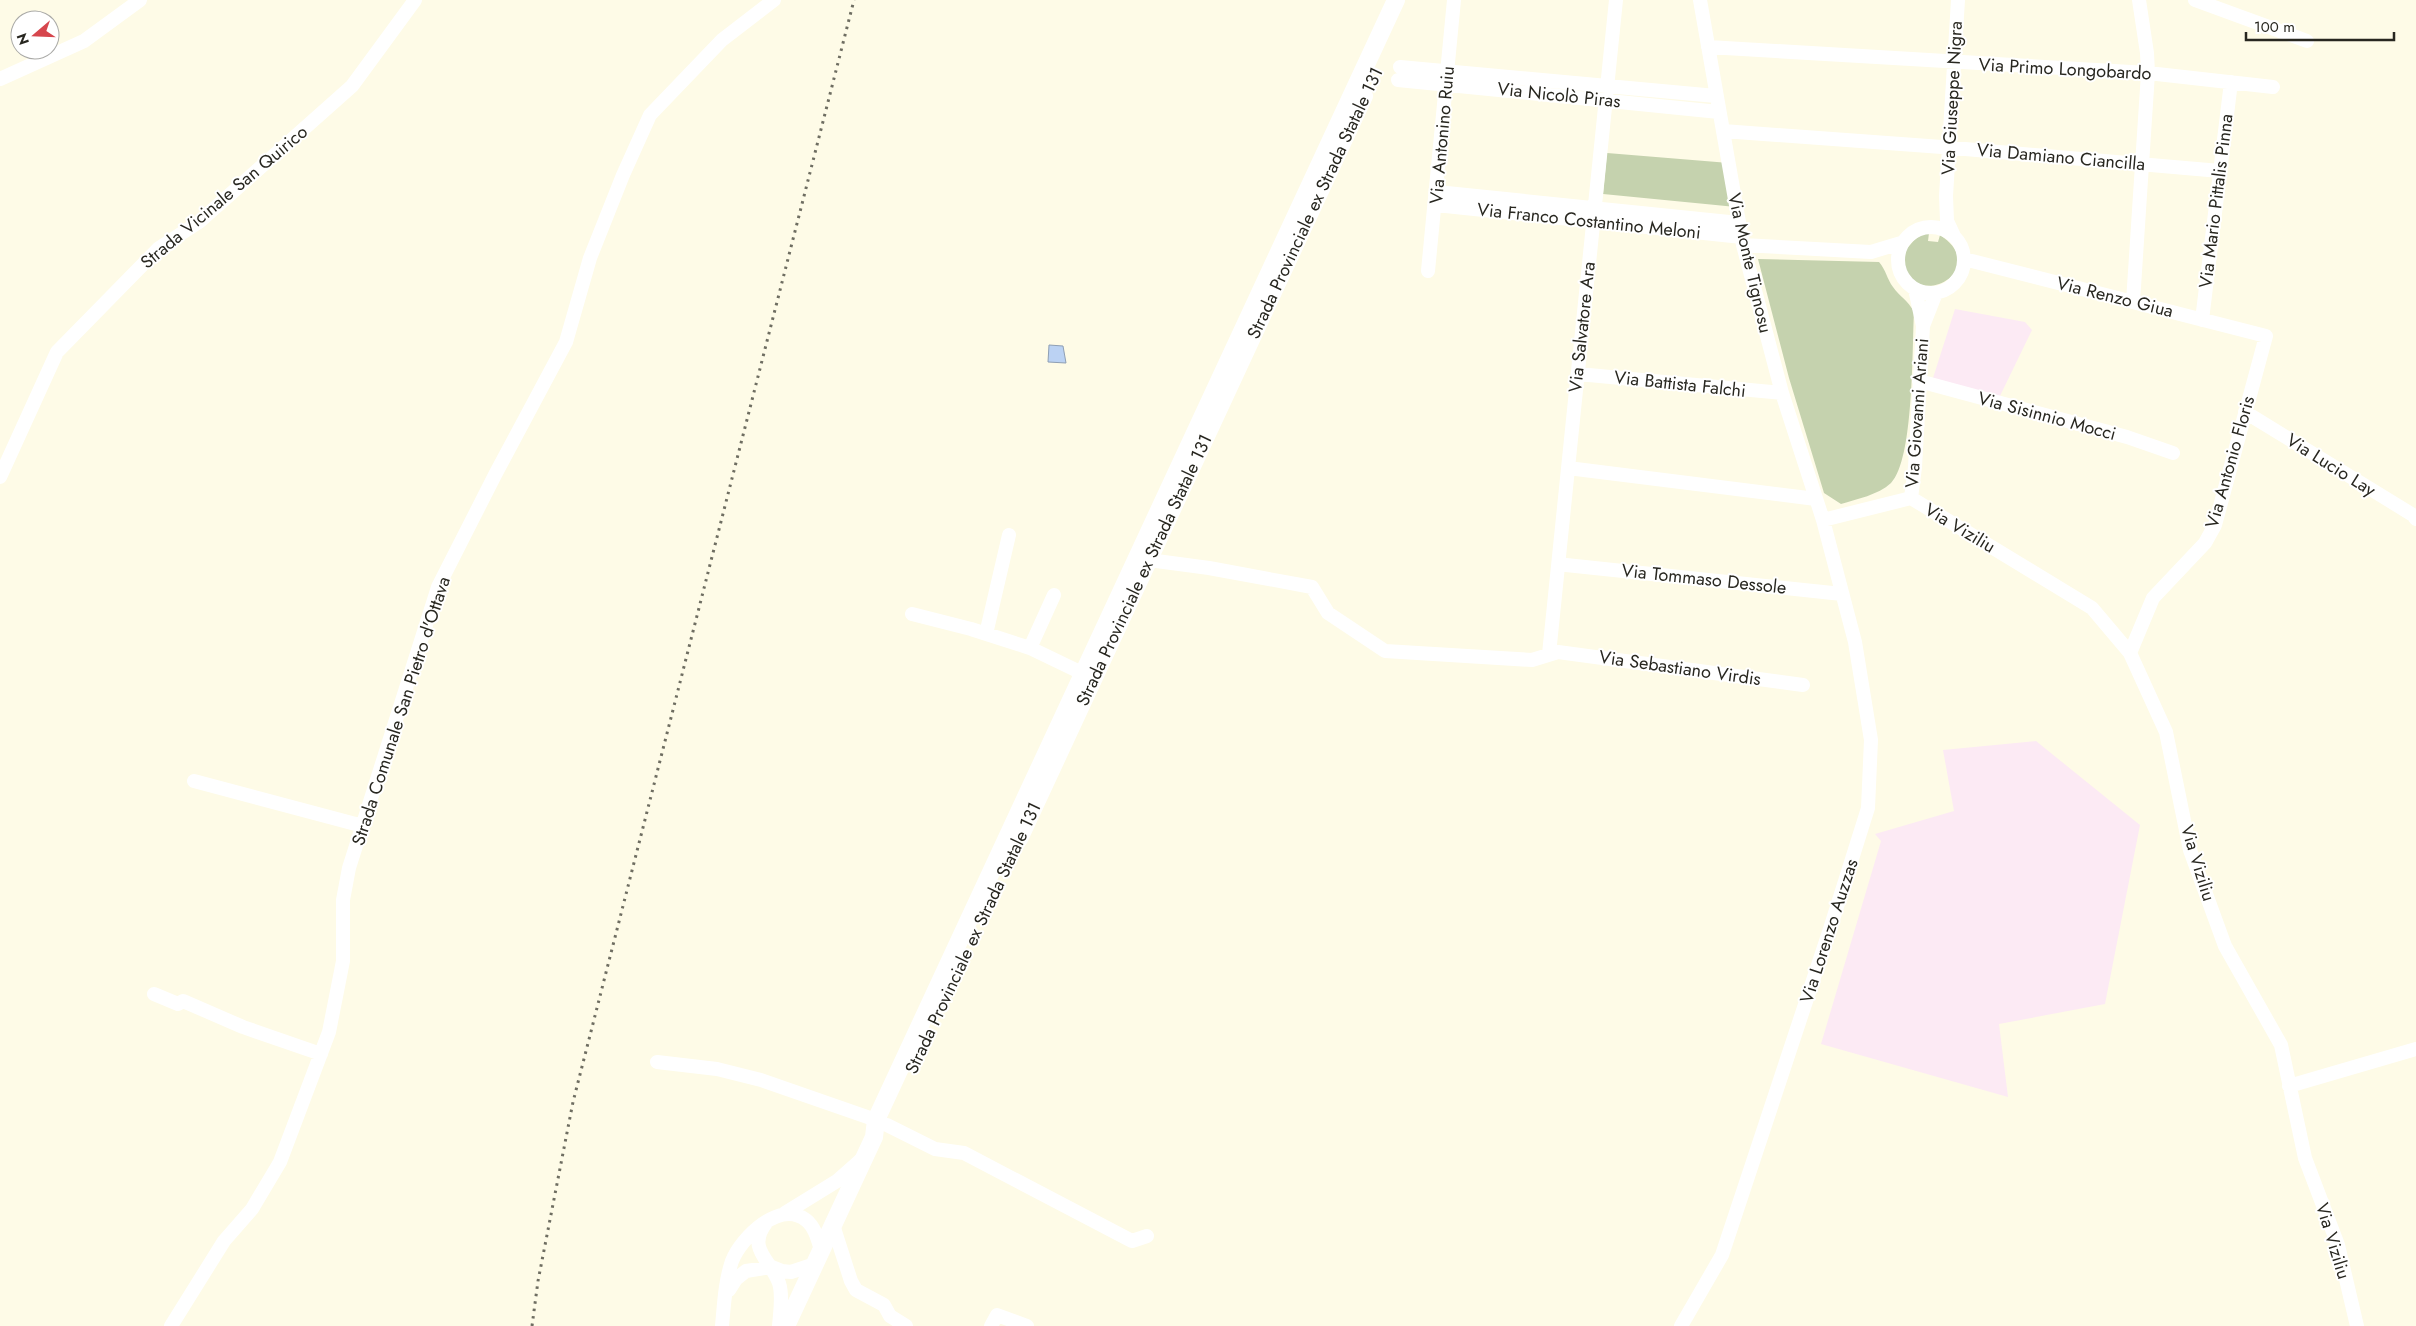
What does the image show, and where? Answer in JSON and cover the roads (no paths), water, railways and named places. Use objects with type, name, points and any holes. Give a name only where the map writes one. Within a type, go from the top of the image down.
[{"type":"main road","name":"Strada Provinciale ex Strada Statale 131","points":[[881,1122],[1082,674],[1396,0]]},
{"type":"main road","name":"Strada Provinciale ex Strada Statale 131","points":[[786,1326],[1148,560],[1409,0]]},
{"type":"street","points":[[0,79],[84,41],[140,0]]},
{"type":"street","name":"Strada Vicinale San Quirico","points":[[0,477],[57,352],[159,248],[199,222],[352,86],[415,0]]},
{"type":"street","name":"Strada Comunale San Pietro d'Ottava","points":[[171,1326],[224,1241],[252,1209],[280,1162],[329,1032],[343,961],[343,900],[349,868],[438,586],[566,342],[590,258],[623,175],[650,115],[722,40],[774,0]]},
{"type":"street","name":"Via Antonino Ruiu","points":[[1428,271],[1454,0]]},
{"type":"street","name":"Via Salvatore Ara","points":[[1611,86],[1616,0]]},
{"type":"street","name":"Via Salvatore Ara","points":[[1553,653],[1609,101],[1622,0]]},
{"type":"street","name":"Via Monte Tignosu","points":[[1700,0],[1742,241],[1782,393],[1823,520]]},
{"type":"street","name":"Via Giuseppe Nigra","points":[[1954,236],[1947,221],[1946,196],[1958,0]]},
{"type":"street","points":[[2132,302],[2148,73],[2139,0]]},
{"type":"street","points":[[2195,0],[2215,3],[2307,41]]},
{"type":"street","name":"Via Primo Longobardo","points":[[1708,47],[2148,73],[2273,87]]},
{"type":"street","name":"Via Nicolò Piras","points":[[1399,73],[1611,86],[1716,96]]},
{"type":"street","name":"Via Nicolò Piras","points":[[1447,77],[1609,101],[1719,112]]},
{"type":"street","name":"Via Mario Pittalis Pinna","points":[[2202,320],[2231,82]]},
{"type":"street","name":"Via Damiano Ciancilla","points":[[1723,132],[1949,148],[2220,171]]},
{"type":"street","name":"Via Giuseppe Nigra","points":[[1924,227],[1935,217],[1946,196]]},
{"type":"street","name":"Via Franco Costantino Meloni","points":[[1436,198],[1597,215],[1739,223]]},
{"type":"street","name":"Via Franco Costantino Meloni","points":[[1597,215],[1742,241],[1871,252]]},
{"type":"street","points":[[1924,227],[1940,228],[1954,236],[1962,250],[1964,259],[1959,277],[1945,290],[1936,293],[1915,289],[1904,279],[1898,266],[1898,254],[1901,243],[1907,236],[1924,227]]},
{"type":"street","points":[[1871,252],[1901,243]]},
{"type":"street","points":[[1871,252],[1898,266]]},
{"type":"street","name":"Via Renzo Giua","points":[[1964,259],[2266,336]]},
{"type":"street","name":"Via Giovanni Ariani","points":[[1823,520],[1911,498],[1915,467],[1923,326],[1915,289]]},
{"type":"street","name":"Via Giovanni Ariani","points":[[1923,326],[1936,293]]},
{"type":"street","name":"Via Antonio Floris","points":[[2130,654],[2153,598],[2205,543],[2215,525],[2266,336]]},
{"type":"street","name":"Via Battista Falchi","points":[[1581,374],[1782,393]]},
{"type":"street","name":"Via Sisinnio Mocci","points":[[1919,381],[2127,437],[2173,453]]},
{"type":"street","name":"Via Lucio Lay","points":[[2245,412],[2413,515],[2416,519]]},
{"type":"street","points":[[1572,469],[1816,499]]},
{"type":"street","name":"Via Salvatore Ara","points":[[1553,653],[1566,565],[1572,469]]},
{"type":"street","name":"Via Viziliu","points":[[1911,498],[2092,608],[2130,654],[2166,732],[2190,850],[2225,946],[2281,1045],[2305,1158],[2338,1245],[2357,1326]]},
{"type":"street","name":"Via Lorenzo Auzzas","points":[[1681,1326],[1722,1255],[1868,808],[1871,740],[1855,642],[1823,520]]},
{"type":"street","points":[[986,634],[1009,535]]},
{"type":"street","points":[[1148,560],[1209,568],[1312,587],[1328,612],[1385,651],[1532,660],[1553,653]]},
{"type":"street","name":"Via Tommaso Dessole","points":[[1566,565],[1842,594]]},
{"type":"street","points":[[1030,648],[1054,595]]},
{"type":"street","points":[[912,614],[1030,648],[1082,674]]},
{"type":"street","name":"Via Sebastiano Virdis","points":[[1553,653],[1803,685]]},
{"type":"street","points":[[194,781],[363,826]]},
{"type":"street","points":[[154,994],[178,1004],[183,1001],[243,1027],[321,1054]]},
{"type":"street","points":[[2289,1086],[2416,1049]]},
{"type":"street","points":[[657,1062],[717,1069],[761,1080],[881,1122],[935,1149],[964,1153],[1132,1241],[1147,1236]]},
{"type":"street","points":[[785,1214],[837,1181],[865,1156]]},
{"type":"street","points":[[722,1326],[726,1295],[732,1261],[754,1230],[775,1216],[785,1214],[797,1215],[806,1220],[814,1229],[818,1257],[788,1272],[772,1267],[746,1271],[736,1279],[726,1295]]},
{"type":"street","points":[[767,1222],[760,1234],[759,1246],[763,1258],[772,1267],[780,1288],[780,1326]]},
{"type":"street","points":[[833,1225],[851,1281],[856,1290],[884,1305],[890,1316],[906,1326]]},
{"type":"street","points":[[991,1326],[997,1315],[1027,1326]]},
{"type":"water","points":[[1049,345],[1063,346],[1066,363],[1048,362]]},
{"type":"railway","points":[[532,1326],[538,1281],[573,1102],[854,0]]}]
